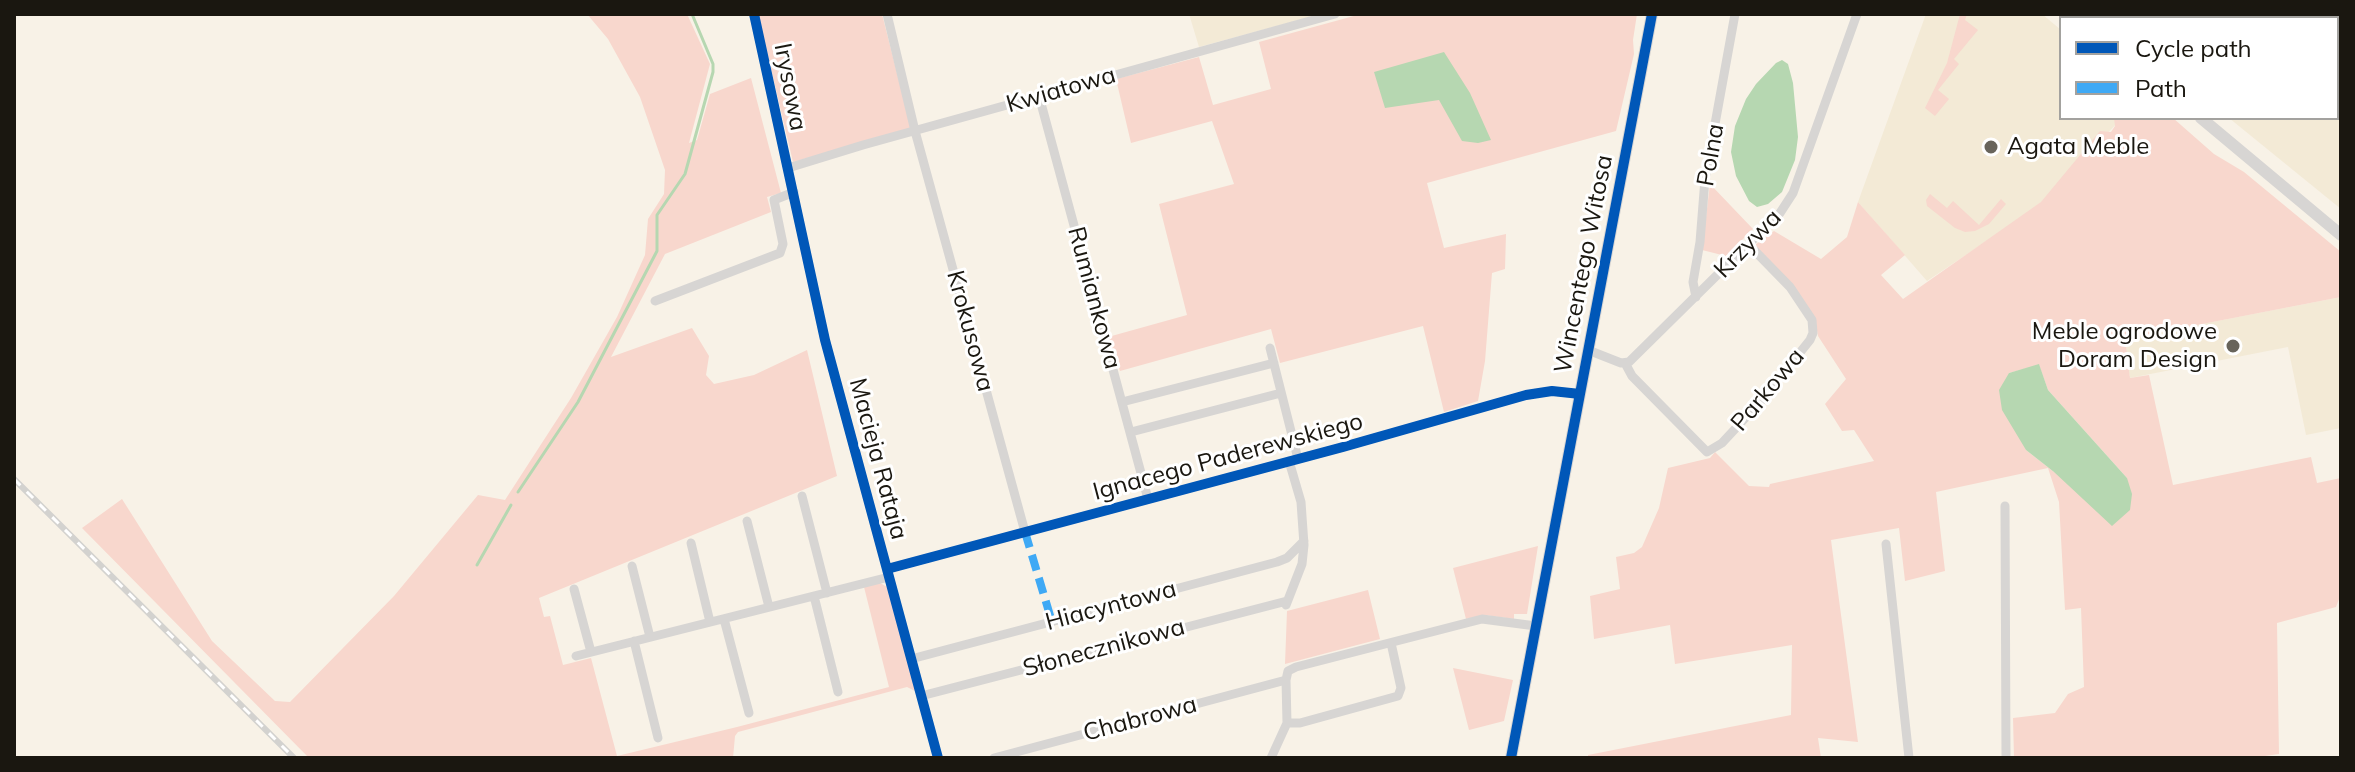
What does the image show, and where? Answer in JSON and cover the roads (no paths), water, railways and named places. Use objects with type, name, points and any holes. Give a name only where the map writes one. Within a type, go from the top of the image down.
[{"type":"street","name":"Irysowa","points":[[754,14],[788,168]]},
{"type":"street","name":"Krokusowa","points":[[887,14],[915,131],[1025,532]]},
{"type":"street","name":"Kwiatowa","points":[[788,168],[1335,14]]},
{"type":"street","name":"Wincentego Witosa","points":[[1511,758],[1652,14]]},
{"type":"street","name":"Polna","points":[[1696,297],[1693,282],[1705,179],[1735,14]]},
{"type":"street","name":"Krzywa","points":[[1625,363],[1632,360],[1780,213],[1793,193],[1857,14]]},
{"type":"street","name":"Rumiankowa","points":[[1039,96],[1148,499]]},
{"type":"street","points":[[2203,120],[2341,235]]},
{"type":"street","name":"Macieja Rataja","points":[[788,168],[825,340],[938,758]]},
{"type":"street","points":[[655,301],[780,253],[783,244],[774,200],[794,192]]},
{"type":"street","name":"Parkowa","points":[[1625,363],[1632,376],[1707,452],[1715,449],[1762,400],[1813,333],[1812,320],[1790,287],[1749,245]]},
{"type":"street","points":[[1270,348],[1294,460],[1304,541]]},
{"type":"street","points":[[1588,350],[1625,363]]},
{"type":"street","points":[[1122,402],[1274,363]]},
{"type":"street","name":"Ignacego Paderewskiego","points":[[576,656],[827,593],[1025,532],[1526,395],[1552,391],[1580,394]]},
{"type":"street","points":[[1131,432],[1281,393]]},
{"type":"street","points":[[802,496],[827,593]]},
{"type":"street","points":[[2005,506],[2006,758]]},
{"type":"street","points":[[747,521],[769,607]]},
{"type":"street","name":"Słonecznikowa","points":[[921,696],[1286,603],[1302,564],[1304,541]]},
{"type":"street","name":"Hiacyntowa","points":[[911,659],[1277,562],[1287,558],[1304,541]]},
{"type":"street","points":[[691,543],[710,622]]},
{"type":"street","points":[[1886,544],[1909,758]]},
{"type":"street","points":[[632,566],[650,637]]},
{"type":"street","points":[[574,589],[591,652]]},
{"type":"street","points":[[814,596],[838,692]]},
{"type":"street","points":[[724,619],[749,713]]},
{"type":"street","name":"Chabrowa","points":[[994,758],[1286,680],[1288,671],[1296,667],[1482,619],[1536,626]]},
{"type":"street","points":[[634,641],[658,738]]},
{"type":"street","points":[[1287,723],[1300,723],[1398,696],[1401,688],[1391,643]]},
{"type":"street","points":[[1271,758],[1287,723],[1286,680]]},
{"type":"waterway","points":[[518,492],[578,402],[657,251],[657,215],[685,174],[713,72],[713,64],[692,14]]},
{"type":"waterway","points":[[477,565],[511,505]]},
{"type":"railway","points":[[14,479],[294,758]]},
{"type":"place","name":"Agata Meble","points":[[1991,147]]},
{"type":"place","name":"Meble ogrodowe Doram Design","points":[[2233,346]]}]
